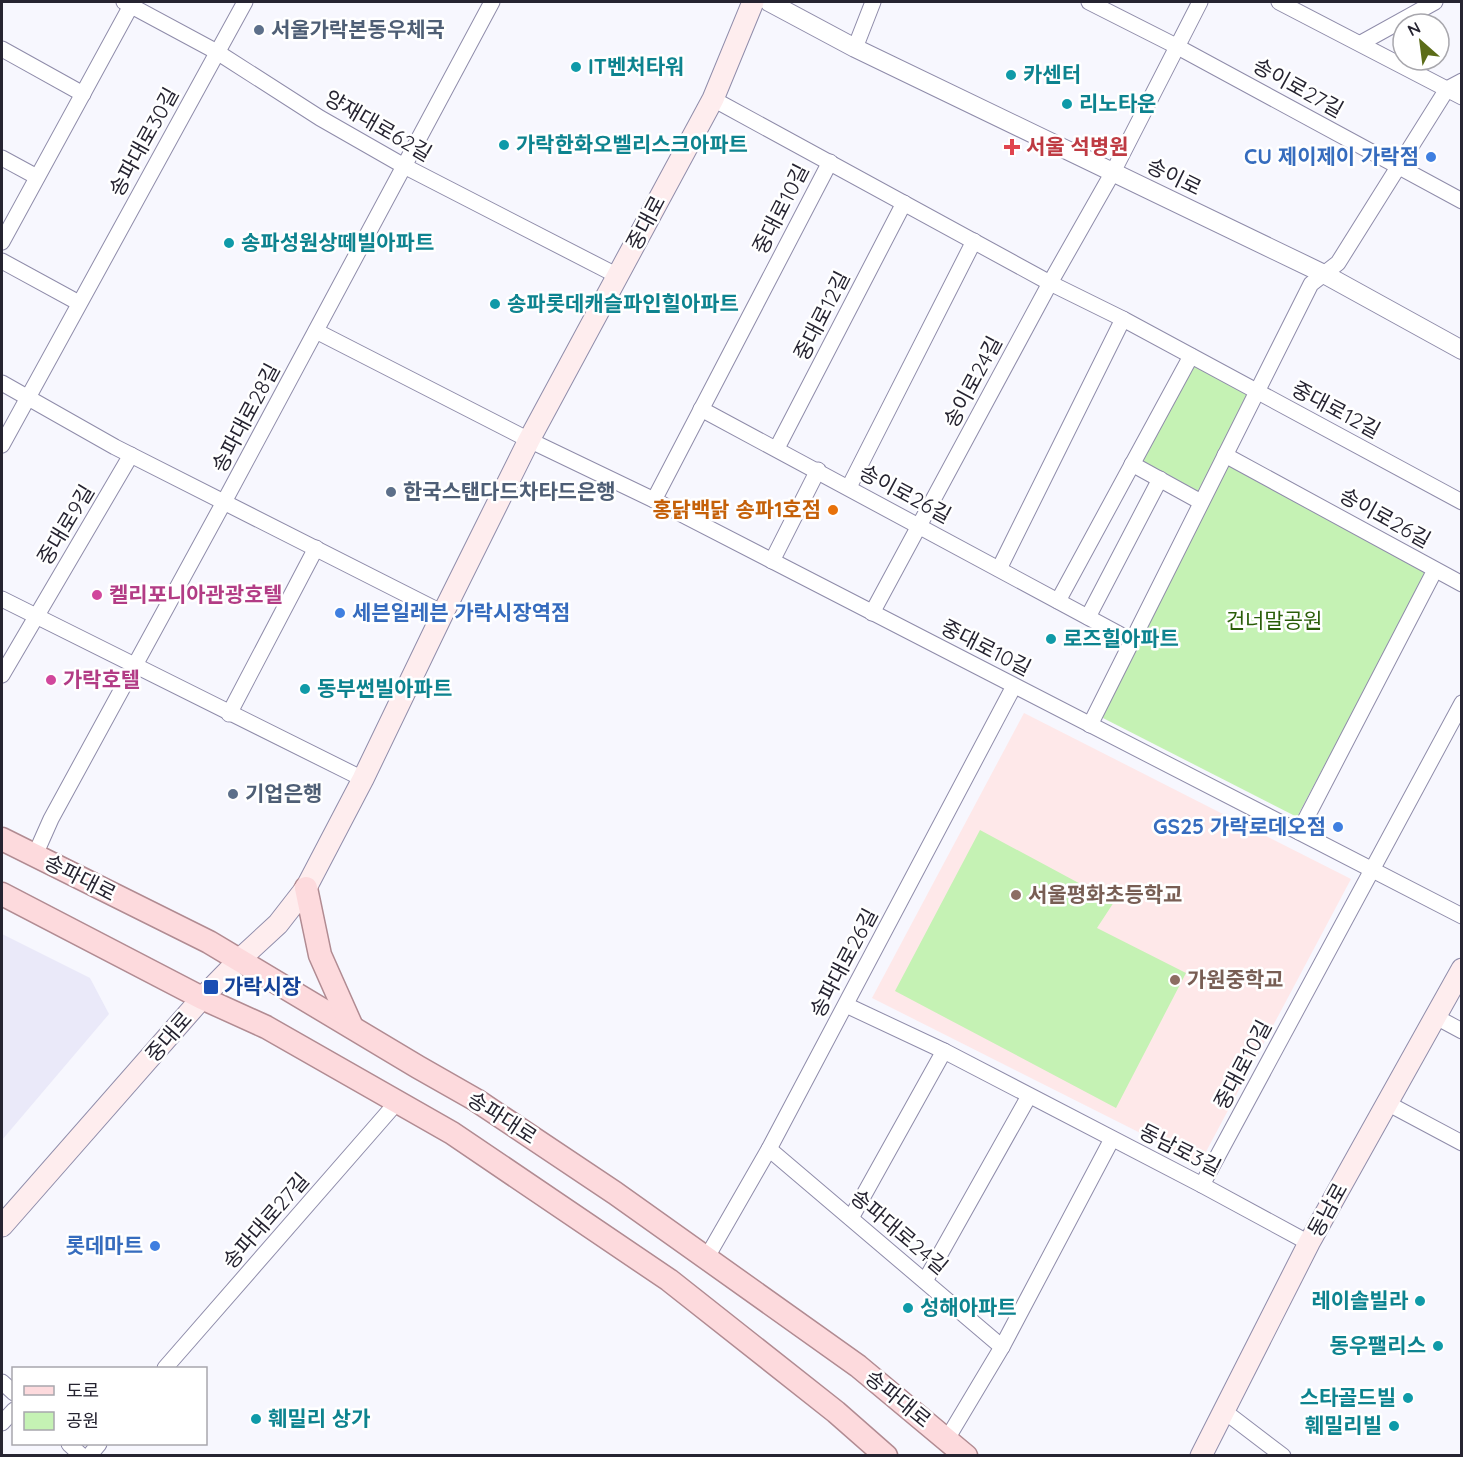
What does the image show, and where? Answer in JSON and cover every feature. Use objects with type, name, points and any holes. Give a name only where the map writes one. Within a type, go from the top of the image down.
[{"type":"main road","name":"중대로","points":[[2,1226],[202,998],[278,924],[306,888],[363,779],[443,613],[530,441],[713,99],[753,2]]},
{"type":"main road","name":"송파대로","points":[[2,839],[209,942],[477,1100],[707,1257],[858,1366],[966,1455]]},
{"type":"main road","points":[[306,888],[320,955],[352,1027]]},
{"type":"main road","name":"송파대로","points":[[2,894],[202,998],[266,1027],[452,1133],[669,1280],[836,1412],[886,1455]]},
{"type":"main road","name":"동남로","points":[[1201,1455],[1310,1243],[1461,969]]},
{"type":"street","name":"송파대로30길","points":[[2,445],[245,2]]},
{"type":"street","name":"송파대로28길","points":[[35,855],[51,819],[435,112],[492,2]]},
{"type":"street","name":"송이로","points":[[769,2],[855,48],[1324,274],[1461,350]]},
{"type":"street","points":[[855,48],[873,2]]},
{"type":"street","name":"송이로27길","points":[[1089,2],[1176,46],[1461,201]]},
{"type":"street","name":"송이로24길","points":[[873,613],[1050,283],[1113,172],[1200,2]]},
{"type":"street","points":[[1279,2],[1461,97]]},
{"type":"street","points":[[1361,43],[1435,2]]},
{"type":"street","name":"양재대로62길","points":[[129,3],[217,52],[320,118],[404,166],[618,276]]},
{"type":"street","points":[[2,242],[83,94],[129,3]]},
{"type":"street","points":[[2,50],[83,94]]},
{"type":"street","points":[[1090,725],[1311,284],[1338,263],[1447,89],[1461,81]]},
{"type":"street","name":"중대로12길","points":[[713,99],[1050,283],[1123,319],[1461,502]]},
{"type":"street","points":[[2,158],[37,177]]},
{"type":"street","name":"중대로10길","points":[[654,500],[830,162]]},
{"type":"street","name":"중대로12길","points":[[777,448],[904,202]]},
{"type":"street","points":[[849,488],[974,241]]},
{"type":"street","points":[[2,261],[80,303]]},
{"type":"street","points":[[999,569],[1123,319]]},
{"type":"street","points":[[316,331],[530,441]]},
{"type":"street","points":[[1058,601],[1191,356]]},
{"type":"street","points":[[2,383],[131,455],[443,613]]},
{"type":"street","name":"송이로26길","points":[[701,409],[1132,641]]},
{"type":"street","name":"중대로10길","points":[[530,441],[654,500],[1461,916]]},
{"type":"street","name":"중대로9길","points":[[36,616],[131,455]]},
{"type":"street","name":"송이로26길","points":[[1225,455],[1461,584]]},
{"type":"street","points":[[1132,464],[1201,502]]},
{"type":"street","points":[[772,561],[818,470]]},
{"type":"street","points":[[1088,617],[1160,479]]},
{"type":"street","points":[[229,714],[316,548]]},
{"type":"street","points":[[1299,832],[1435,570]]},
{"type":"street","points":[[2,599],[363,779]]},
{"type":"street","points":[[2,675],[36,616]]},
{"type":"street","name":"송파대로26길","points":[[707,1257],[769,1149],[1014,686]]},
{"type":"street","name":"중대로10길","points":[[1203,1185],[1461,703]]},
{"type":"street","name":"동남로3길","points":[[846,1005],[944,1051],[1310,1243]]},
{"type":"street","points":[[1436,1017],[1461,1031]]},
{"type":"street","points":[[851,1218],[944,1051]]},
{"type":"street","points":[[925,1281],[1029,1096]]},
{"type":"street","name":"송파대로27길","points":[[166,1367],[398,1101]]},
{"type":"street","points":[[1387,1103],[1461,1143]]},
{"type":"street","points":[[947,1439],[1002,1347],[1113,1139]]},
{"type":"street","name":"송파대로24길","points":[[769,1149],[1002,1347]]},
{"type":"street","points":[[1224,1411],[1283,1455]]},
{"type":"shaded area","points":[[1024,713],[1351,879],[1200,1163],[872,998]]},
{"type":"shaded area","points":[[2,934],[90,978],[109,1014],[2,1140]]},
{"type":"green space","points":[[1193,360],[1250,393],[1197,493],[1139,462]]},
{"type":"green space","name":"건너말공원","points":[[1227,461],[1427,573],[1297,817],[1101,717]]},
{"type":"green space","points":[[980,830],[1114,902],[1097,928],[1186,973],[1116,1108],[895,991]]},
{"type":"place","name":"서울가락본동우체국","points":[[259,30]]},
{"type":"place","name":"IT벤처타워","points":[[576,67]]},
{"type":"place","name":"카센터","points":[[1011,75]]},
{"type":"place","name":"리노타운","points":[[1067,104]]},
{"type":"place","name":"가락한화오벨리스크아파트","points":[[504,145]]},
{"type":"place","name":"서울 석병원","points":[[1012,147]]},
{"type":"place","name":"CU 제이제이 가락점","points":[[1431,157]]},
{"type":"place","name":"송파성원상떼빌아파트","points":[[229,243]]},
{"type":"place","name":"송파롯데캐슬파인힐아파트","points":[[495,304]]},
{"type":"place","name":"한국스탠다드차타드은행","points":[[391,492]]},
{"type":"place","name":"홍닭백닭 송파1호점","points":[[833,510]]},
{"type":"place","name":"켈리포니아관광호텔","points":[[97,595]]},
{"type":"place","name":"세븐일레븐 가락시장역점","points":[[340,613]]},
{"type":"place","name":"로즈힐아파트","points":[[1051,639]]},
{"type":"place","name":"가락호텔","points":[[51,680]]},
{"type":"place","name":"동부썬빌아파트","points":[[305,689]]},
{"type":"place","name":"기업은행","points":[[233,794]]},
{"type":"place","name":"GS25 가락로데오점","points":[[1338,827]]},
{"type":"place","name":"서울평화초등학교","points":[[1016,895]]},
{"type":"place","name":"가원중학교","points":[[1175,980]]},
{"type":"place","name":"가락시장","points":[[211,987]]},
{"type":"place","name":"롯데마트","points":[[155,1246]]},
{"type":"place","name":"레이솔빌라","points":[[1420,1301]]},
{"type":"place","name":"성해아파트","points":[[908,1308]]},
{"type":"place","name":"동우팰리스","points":[[1438,1346]]},
{"type":"place","name":"스타골드빌","points":[[1408,1398]]},
{"type":"place","name":"훼밀리 상가","points":[[256,1419]]},
{"type":"place","name":"훼밀리빌","points":[[1394,1426]]}]
